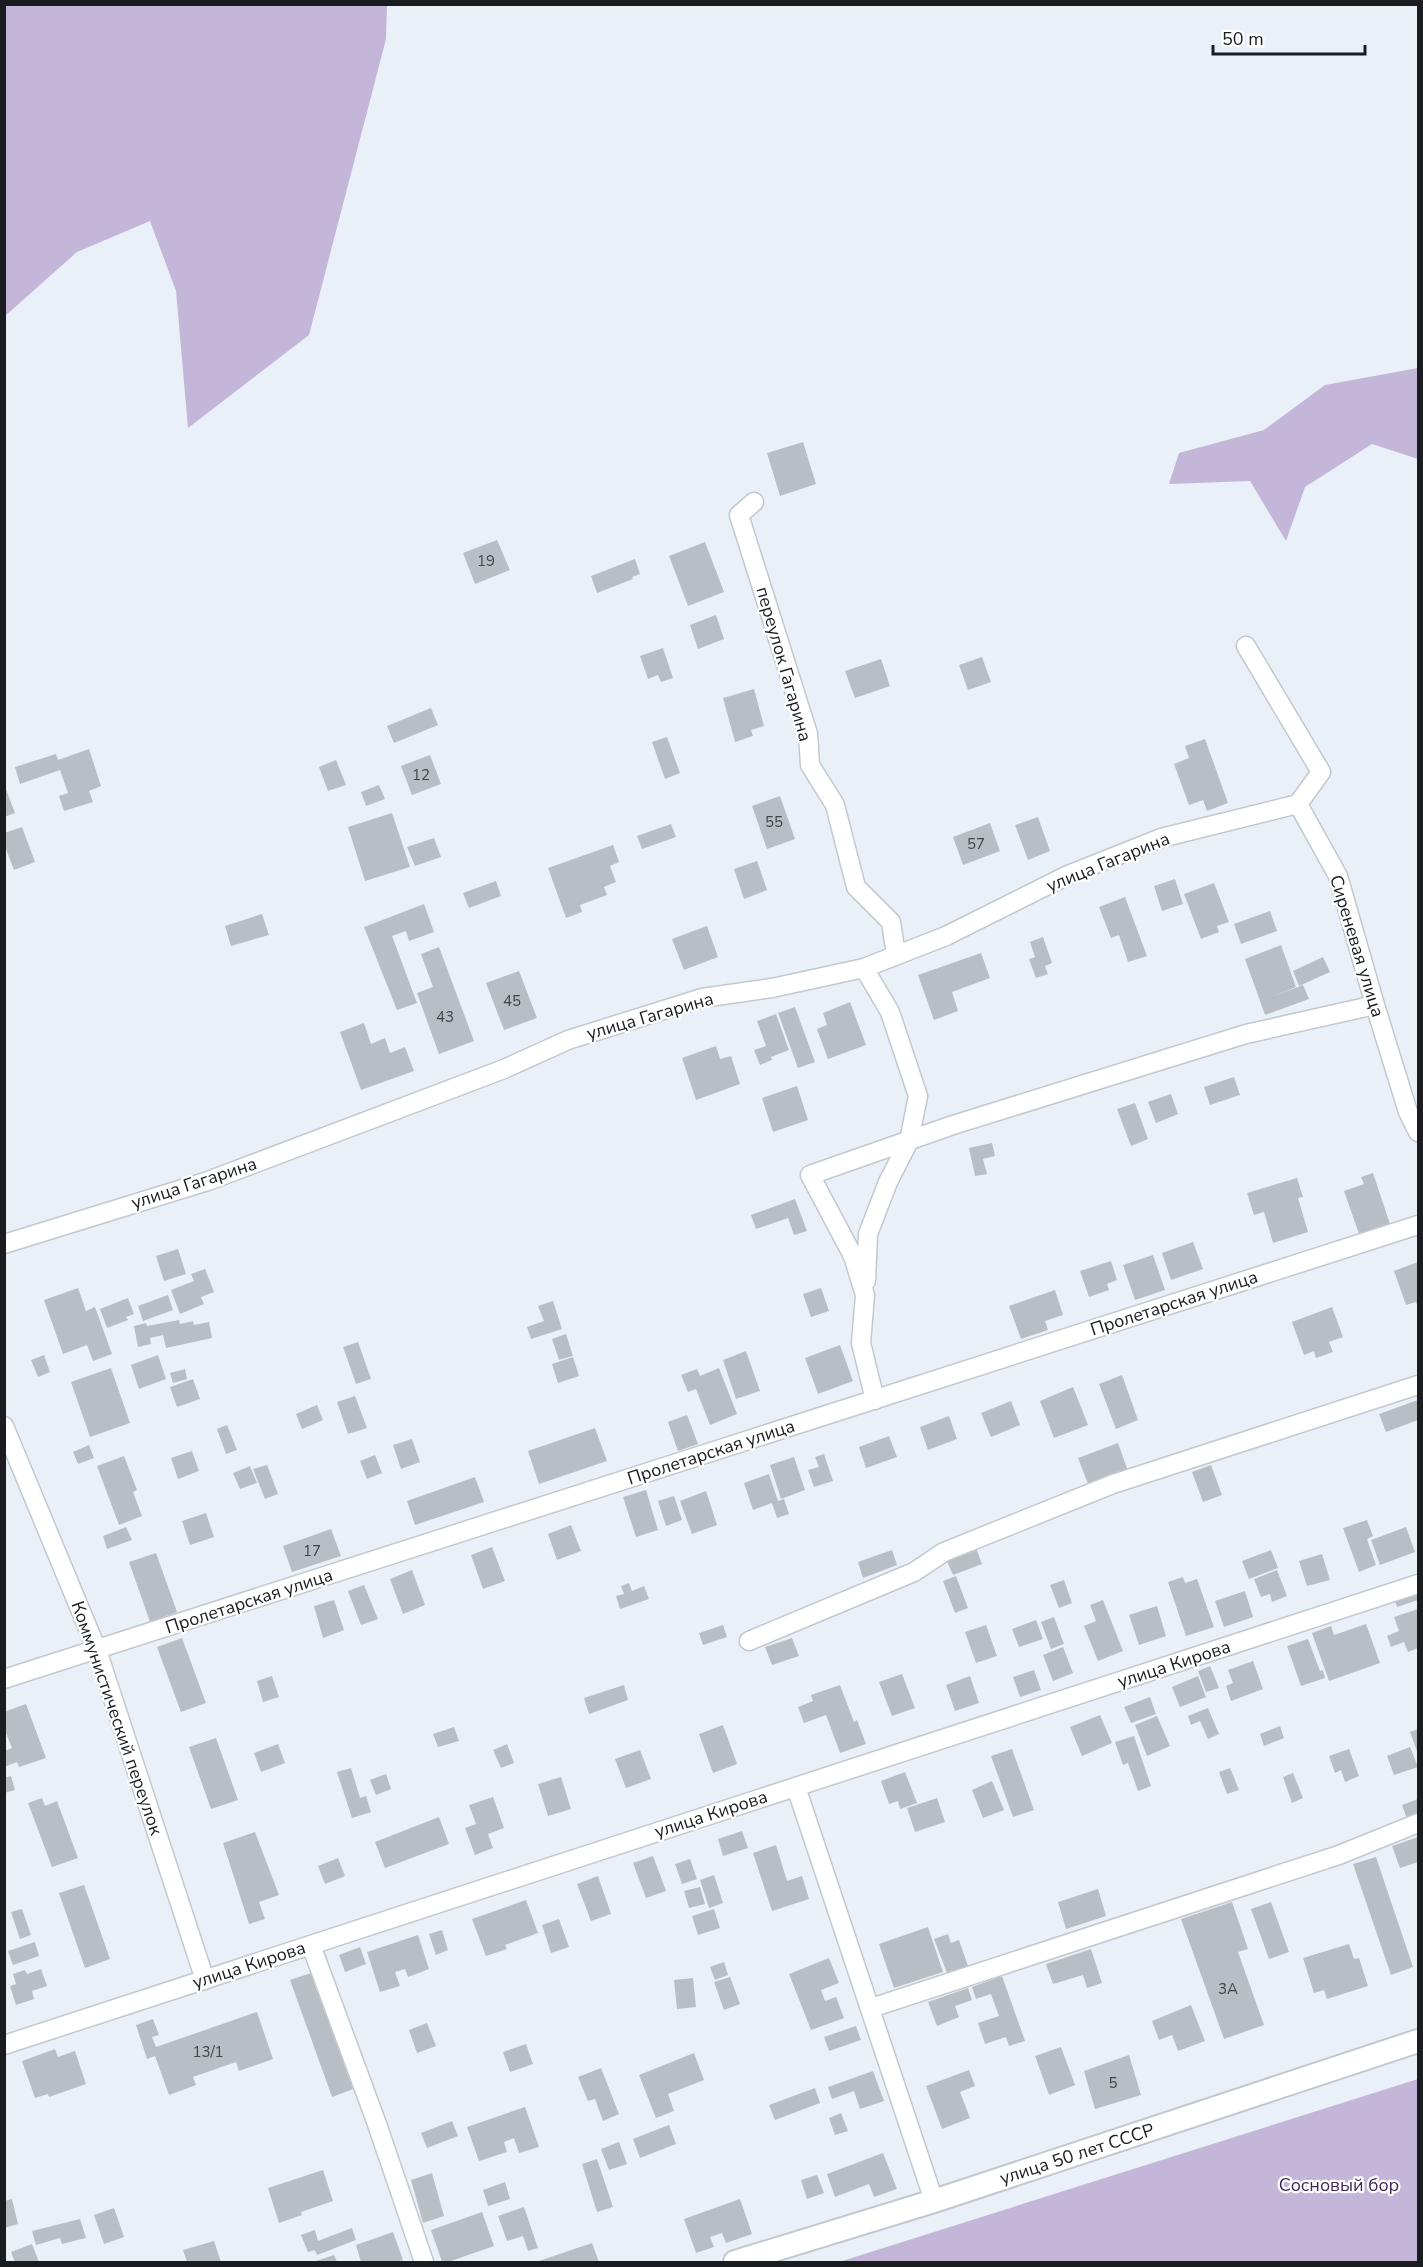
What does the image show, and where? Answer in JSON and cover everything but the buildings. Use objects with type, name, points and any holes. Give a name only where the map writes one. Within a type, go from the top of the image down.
[{"type":"street","name":"переулок Гагарина","points":[[754,502],[739,515],[808,734],[810,765],[835,805],[856,887],[891,922],[896,955]]},
{"type":"street","points":[[1246,646],[1321,772],[1298,804]]},
{"type":"street","name":"улица Гагарина","points":[[4,1244],[208,1181],[504,1069],[568,1040],[702,998],[772,988],[864,968],[946,936],[1068,875],[1161,838],[1298,804]]},
{"type":"street","name":"Сиреневая улица","points":[[1298,804],[1338,876],[1408,1112],[1419,1132]]},
{"type":"street","points":[[864,968],[890,1012],[918,1096],[909,1141],[888,1182],[868,1234],[861,1343],[875,1400]]},
{"type":"street","points":[[865,1295],[854,1256],[810,1175],[909,1141],[1246,1034],[1375,1005]]},
{"type":"street","name":"Пролетарская улица","points":[[4,1680],[1419,1225]]},
{"type":"street","points":[[749,1641],[914,1572],[944,1552],[1113,1484],[1419,1385]]},
{"type":"street","name":"Коммунистический переулок","points":[[4,1426],[97,1650],[205,1980]]},
{"type":"street","name":"улица Кирова","points":[[4,2045],[1419,1584]]},
{"type":"street","points":[[796,1787],[934,2201]]},
{"type":"street","points":[[871,2008],[1339,1855],[1419,1823]]},
{"type":"street","points":[[311,1945],[377,2124],[424,2262]]},
{"type":"street","name":"улица 50 лет СССР","points":[[735,2262],[934,2201],[1419,2041]]},
{"type":"green space","points":[[5,4],[387,5],[386,39],[309,335],[188,428],[176,291],[150,221],[77,252],[5,316]]},
{"type":"green space","points":[[1418,368],[1418,459],[1372,444],[1305,487],[1286,541],[1250,481],[1169,484],[1179,453],[1264,430],[1325,385]]},
{"type":"green space","name":"Сосновый бор","points":[[1418,2079],[1418,2262],[839,2262]]}]
